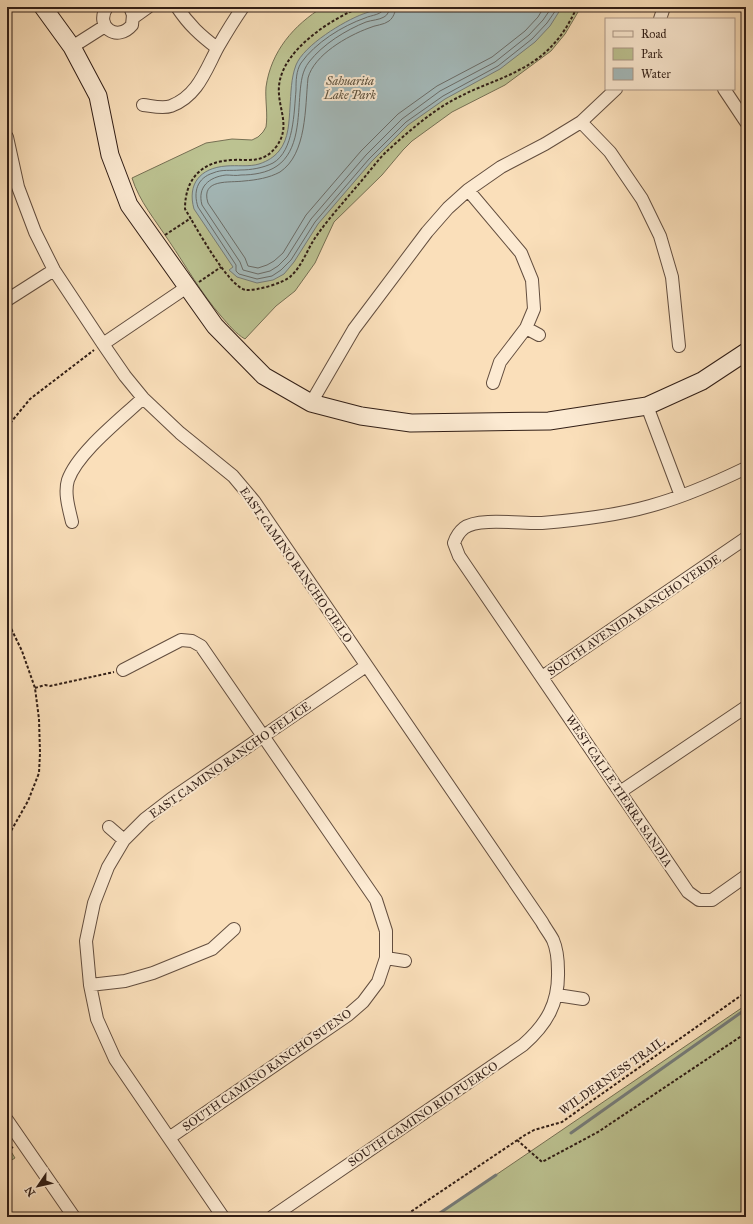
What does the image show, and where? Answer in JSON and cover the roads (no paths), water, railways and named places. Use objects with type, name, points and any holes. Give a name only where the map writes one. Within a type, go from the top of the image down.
[{"type":"street","points":[[43,7],[72,46],[98,96],[110,156],[129,205],[215,326],[264,376],[311,403],[360,416],[411,424],[549,421],[647,406],[702,381],[746,352]]},
{"type":"street","points":[[107,7],[102,16],[105,26],[113,32],[124,32],[132,25],[132,12],[148,7]]},
{"type":"street","points":[[177,7],[200,36],[217,48]]},
{"type":"street","points":[[143,106],[171,106],[190,95],[203,78],[228,27],[243,7]]},
{"type":"street","points":[[660,18],[664,7]]},
{"type":"street","points":[[72,46],[105,26]]},
{"type":"street","points":[[311,403],[354,329],[427,232],[448,208],[468,190],[501,167],[545,144],[580,122],[615,90]]},
{"type":"street","points":[[725,90],[746,122]]},
{"type":"street","points":[[580,122],[610,152],[642,199],[660,236],[672,277],[679,346]]},
{"type":"street","name":"EAST CAMINO RANCHO CIELO","points":[[7,137],[18,187],[34,232],[54,270],[103,344],[125,376],[143,398],[180,433],[232,476],[254,501],[445,781]]},
{"type":"street","points":[[468,190],[521,254],[532,280],[534,309],[526,328],[500,362],[493,383]]},
{"type":"street","points":[[7,300],[54,270]]},
{"type":"street","points":[[103,344],[188,288]]},
{"type":"street","points":[[526,328],[539,335]]},
{"type":"street","points":[[72,522],[67,499],[68,480],[78,461],[94,443],[143,398]]},
{"type":"street","points":[[647,406],[681,496],[746,468]]},
{"type":"street","name":"WEST CALLE TIERRA SANDIA","points":[[681,496],[649,506],[601,516],[540,523],[497,522],[472,524],[464,528],[457,535],[454,543],[459,556],[688,892],[699,900],[712,900],[746,876]]},
{"type":"street","name":"SOUTH AVENIDA RANCHO VERDE","points":[[542,677],[746,538]]},
{"type":"street","name":"SOUTH CAMINO RANCHO SUENO","points":[[123,670],[181,640],[192,641],[202,646],[376,900],[386,931],[386,958],[378,982],[363,1002],[348,1015],[169,1138]]},
{"type":"street","name":"EAST CAMINO RANCHO FELICE","points":[[223,1217],[115,1059],[97,1019],[90,985],[86,941],[94,903],[108,867],[124,840],[145,819],[171,799],[366,666]]},
{"type":"street","points":[[620,792],[746,707]]},
{"type":"street","name":"SOUTH CAMINO RIO PUERCO","points":[[272,1217],[523,1046],[536,1034],[546,1021],[552,1009],[557,995],[559,980],[558,961],[553,942],[542,922],[445,781]]},
{"type":"street","points":[[109,827],[124,840]]},
{"type":"street","points":[[90,985],[125,981],[153,973],[212,949],[234,929]]},
{"type":"street","points":[[386,958],[405,961]]},
{"type":"street","points":[[557,995],[583,999]]},
{"type":"street","points":[[7,1120],[74,1217]]},
{"type":"water","name":"Sahuarita Lake Park","points":[[387,7],[562,7],[550,26],[535,42],[500,69],[445,99],[408,125],[372,161],[318,224],[294,262],[284,274],[273,280],[257,283],[237,277],[229,270],[233,267],[194,209],[192,192],[194,185],[203,174],[217,167],[255,165],[265,162],[275,155],[285,141],[287,135],[292,80],[294,70],[300,57],[325,35],[346,22],[363,14]]},
{"type":"waterway","points":[[571,1133],[746,1009]]},
{"type":"waterway","points":[[434,1217],[496,1175]]}]
